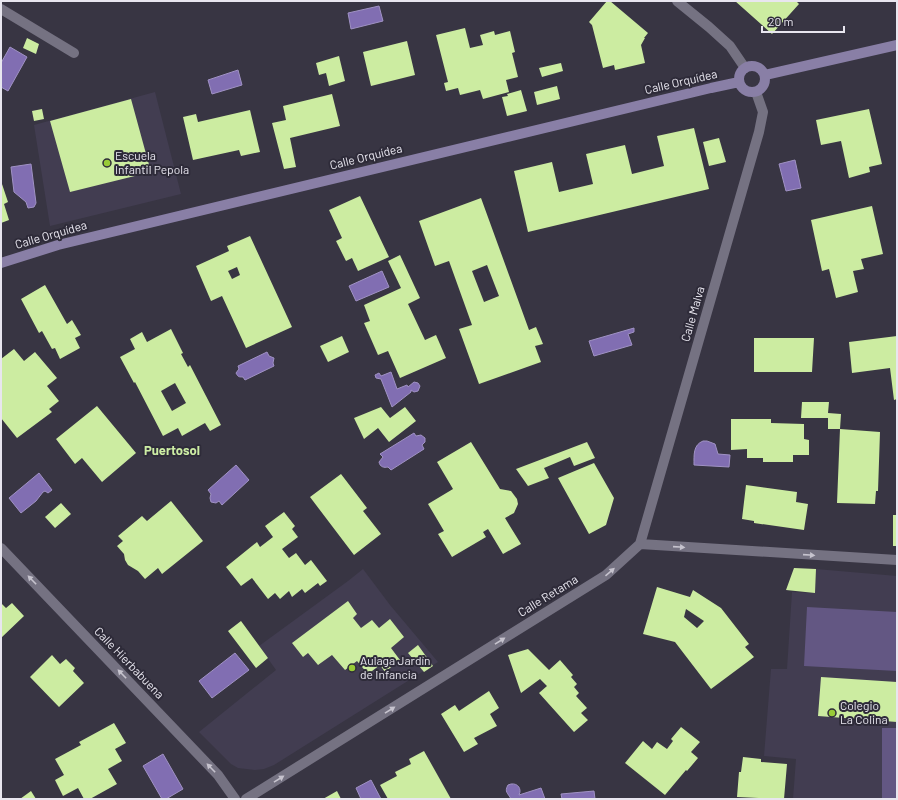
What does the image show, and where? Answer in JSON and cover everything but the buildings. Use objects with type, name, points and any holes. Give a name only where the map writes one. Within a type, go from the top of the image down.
[{"type":"street","points":[[677,1],[730,46],[745,68]]},
{"type":"street","points":[[1,8],[74,53]]},
{"type":"street","points":[[765,75],[897,45]]},
{"type":"street","points":[[748,66],[755,66],[762,69],[765,75],[765,82],[762,88],[756,92],[749,92],[743,89],[739,82],[739,76],[742,70],[748,66]]},
{"type":"street","name":"Calle Orquídea","points":[[1,263],[66,243],[739,82]]},
{"type":"street","name":"Calle Malva","points":[[640,544],[759,132],[763,112],[756,92]]},
{"type":"street","points":[[640,544],[897,560]]},
{"type":"street","name":"Calle Retama","points":[[246,799],[606,575],[640,544]]},
{"type":"street","name":"Calle Hierbabuena","points":[[1,548],[218,775],[236,799]]},
{"type":"shaded area","points":[[379,6],[383,21],[351,29],[348,13]]},
{"type":"shaded area","points":[[10,47],[27,57],[8,91],[1,87],[1,63]]},
{"type":"shaded area","points":[[238,70],[242,85],[212,94],[208,80]]},
{"type":"shaded area","name":"Escuela Infantil Pepola","points":[[155,92],[181,194],[50,226],[34,125]]},
{"type":"shaded area","points":[[795,160],[801,188],[786,191],[779,164]]},
{"type":"shaded area","points":[[31,164],[36,203],[34,207],[28,208],[26,202],[14,192],[11,167]]},
{"type":"shaded area","points":[[382,271],[389,287],[356,301],[349,286]]},
{"type":"shaded area","points":[[634,328],[634,332],[628,334],[632,345],[594,356],[589,341]]},
{"type":"shaded area","points":[[267,352],[269,356],[274,358],[274,366],[245,380],[243,377],[237,375],[236,373],[239,369],[238,366]]},
{"type":"shaded area","points":[[391,372],[397,389],[407,385],[408,387],[414,382],[418,383],[420,386],[418,391],[414,392],[411,390],[411,392],[392,407],[381,379],[376,378],[375,375],[379,373],[381,376]]},
{"type":"shaded area","points":[[414,433],[416,436],[421,435],[425,438],[425,442],[422,445],[424,449],[391,470],[388,467],[381,466],[379,462],[383,457],[380,454]]},
{"type":"shaded area","points":[[703,441],[715,444],[718,454],[730,455],[729,467],[694,465],[694,454],[697,445]]},
{"type":"shaded area","points":[[236,465],[249,480],[222,505],[219,501],[216,503],[211,502],[211,494],[208,490]]},
{"type":"shaded area","points":[[39,473],[52,490],[48,493],[45,491],[43,492],[36,501],[21,513],[9,498]]},
{"type":"shaded area","name":"Aulaga Jardín de Infancia","points":[[363,569],[390,605],[438,662],[274,765],[264,769],[255,770],[238,768],[231,764],[199,732],[276,670],[259,646]]},
{"type":"shaded area","name":"Colegio La Colina","points":[[816,569],[897,576],[897,799],[793,799],[796,759],[764,756],[771,669],[787,669],[792,592],[815,593]]},
{"type":"shaded area","points":[[807,607],[897,612],[897,671],[804,666]]},
{"type":"shaded area","points":[[235,653],[249,670],[212,698],[199,681]]},
{"type":"shaded area","points":[[882,728],[897,728],[897,799],[882,799]]},
{"type":"shaded area","points":[[163,754],[183,789],[166,799],[162,799],[143,766]]},
{"type":"shaded area","points":[[371,780],[381,799],[361,799],[356,788]]},
{"type":"shaded area","points":[[516,784],[519,787],[519,795],[541,788],[545,799],[511,799],[506,789],[508,785]]},
{"type":"shaded area","points":[[594,791],[595,799],[562,799],[561,794]]},
{"type":"place","name":"Escuela Infantil Pepola","points":[[107,163]]},
{"type":"place","name":"Aulaga Jardín de Infancia","points":[[352,668]]},
{"type":"place","name":"Colegio La Colina","points":[[832,713]]},
{"type":"district","name":"Puertosol","points":[[172,450]]}]
